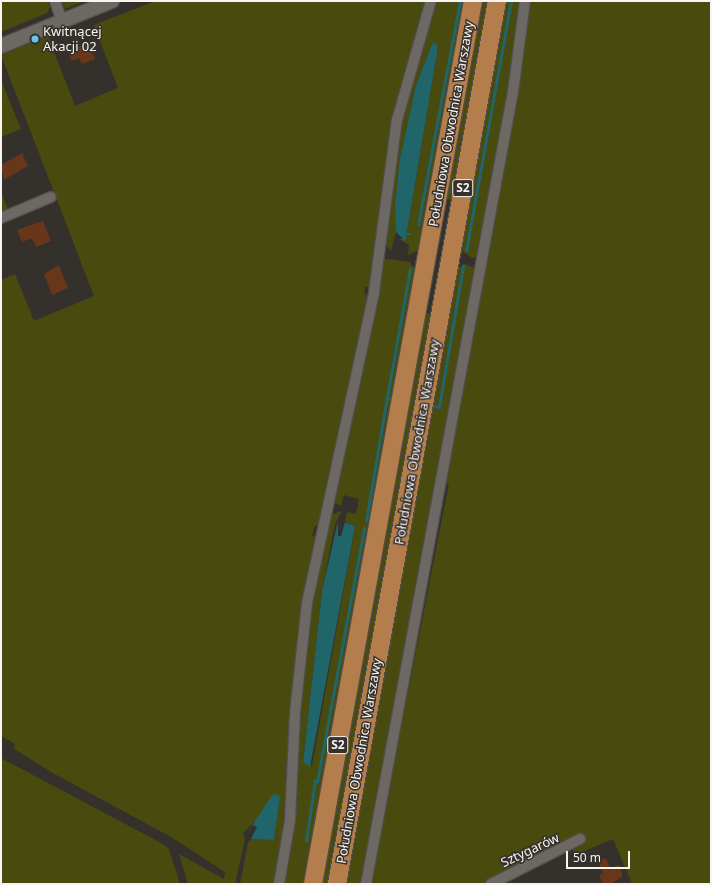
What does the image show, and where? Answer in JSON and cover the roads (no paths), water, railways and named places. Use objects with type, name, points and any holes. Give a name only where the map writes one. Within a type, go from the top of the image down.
[{"type":"highway","name":"Południowa Obwodnica Warszawy","points":[[313,884],[473,1]]},
{"type":"highway","name":"Południowa Obwodnica Warszawy","points":[[337,884],[497,1]]},
{"type":"street","points":[[55,1],[62,21]]},
{"type":"street","points":[[1,46],[112,1]]},
{"type":"street","points":[[279,884],[290,820],[295,712],[307,603],[372,307],[396,120],[431,1]]},
{"type":"street","points":[[366,884],[513,92],[525,1]]},
{"type":"street","points":[[1,218],[51,198]]},
{"type":"street","name":"Sztygarów","points":[[491,884],[580,839]]},
{"type":"water","points":[[433,42],[437,45],[437,53],[406,237],[401,237],[396,232],[395,206],[400,158],[416,85]]},
{"type":"water","points":[[338,521],[338,536],[341,536],[345,522],[355,526],[310,767],[303,762],[322,591]]},
{"type":"water","points":[[273,794],[280,796],[274,840],[251,839],[257,827],[253,825],[245,836]]},
{"type":"waterway","points":[[418,225],[460,1]]},
{"type":"waterway","points":[[466,251],[511,1]]},
{"type":"waterway","points":[[435,406],[439,407],[463,266]]},
{"type":"waterway","points":[[387,397],[410,269]]},
{"type":"waterway","points":[[366,521],[387,397],[390,398]]},
{"type":"waterway","points":[[317,782],[364,528]]},
{"type":"waterway","points":[[306,841],[315,781]]},
{"type":"place","name":"Kwitnącej Akacji 02","points":[[35,39]]}]
